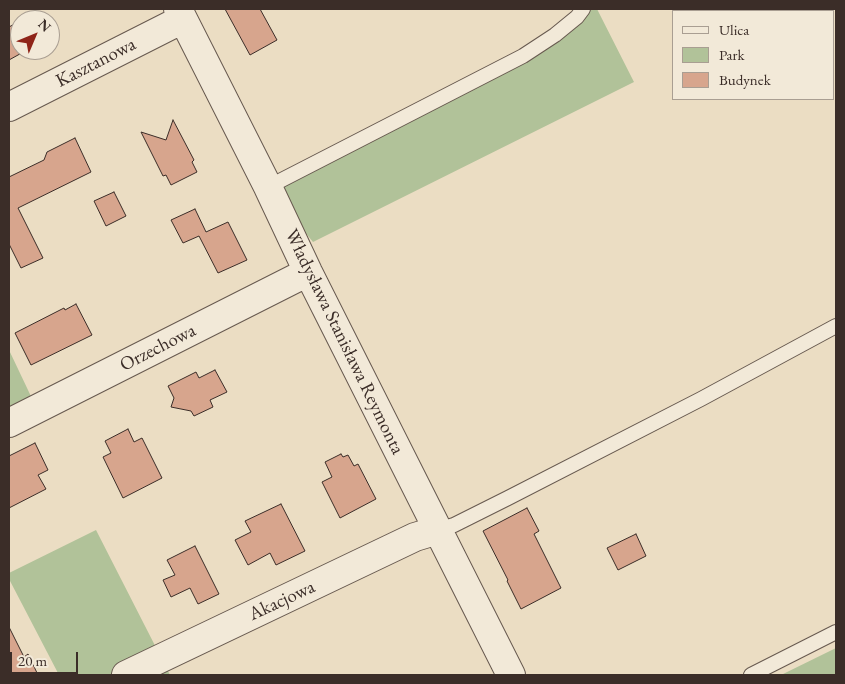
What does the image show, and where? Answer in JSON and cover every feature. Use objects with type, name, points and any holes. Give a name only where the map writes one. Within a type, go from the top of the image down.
[{"type":"street","name":"Władysława Stanisława Reymonta","points":[[180,14],[511,675]]},
{"type":"street","name":"Kasztanowa","points":[[9,107],[180,14]]},
{"type":"street","name":"Orzechowa","points":[[9,424],[308,272]]},
{"type":"street","name":"Akacjowa","points":[[126,675],[415,537],[438,530]]},
{"type":"lane","points":[[268,187],[523,56],[556,35],[577,17],[583,9]]},
{"type":"lane","points":[[438,530],[454,525],[508,498],[701,399],[836,326]]},
{"type":"lane","points":[[751,675],[836,632]]},
{"type":"green space","points":[[583,9],[597,9],[634,82],[313,242],[268,187],[523,56]]},
{"type":"green space","points":[[9,350],[37,409],[9,423]]},
{"type":"green space","points":[[96,530],[170,675],[59,675],[9,579],[9,573]]},
{"type":"green space","points":[[836,648],[836,675],[781,675]]},
{"type":"building","points":[[225,9],[260,9],[277,40],[250,55]]},
{"type":"building","points":[[10,26],[9,60],[9,27]]},
{"type":"building","points":[[173,120],[194,160],[192,162],[197,172],[171,185],[166,175],[163,176],[141,132],[166,140]]},
{"type":"building","points":[[75,138],[91,172],[18,208],[43,258],[21,268],[9,244],[9,177],[44,160],[47,152]]},
{"type":"building","points":[[114,192],[126,216],[106,226],[94,201]]},
{"type":"building","points":[[195,209],[206,232],[228,222],[247,260],[218,273],[199,236],[183,243],[171,220]]},
{"type":"building","points":[[76,304],[92,335],[31,365],[15,333],[64,308],[65,310]]},
{"type":"building","points":[[215,370],[227,392],[210,400],[213,407],[194,416],[191,411],[171,407],[174,398],[168,386],[196,372],[199,378]]},
{"type":"building","points":[[128,429],[134,442],[142,438],[162,478],[123,498],[103,457],[111,453],[105,441]]},
{"type":"building","points":[[35,443],[48,470],[38,475],[46,489],[9,508],[9,456]]},
{"type":"building","points":[[341,454],[343,457],[348,455],[354,466],[358,464],[376,499],[340,518],[322,482],[332,477],[325,462]]},
{"type":"building","points":[[281,504],[305,551],[276,565],[270,553],[248,565],[235,540],[251,532],[245,521]]},
{"type":"building","points":[[527,508],[539,531],[534,534],[561,588],[521,609],[483,531]]},
{"type":"building","points":[[636,534],[646,556],[618,570],[607,548]]},
{"type":"building","points":[[195,546],[219,594],[198,604],[190,588],[171,597],[163,580],[175,575],[167,560]]},
{"type":"building","points":[[9,627],[24,657],[28,654],[38,675],[9,675]]}]
